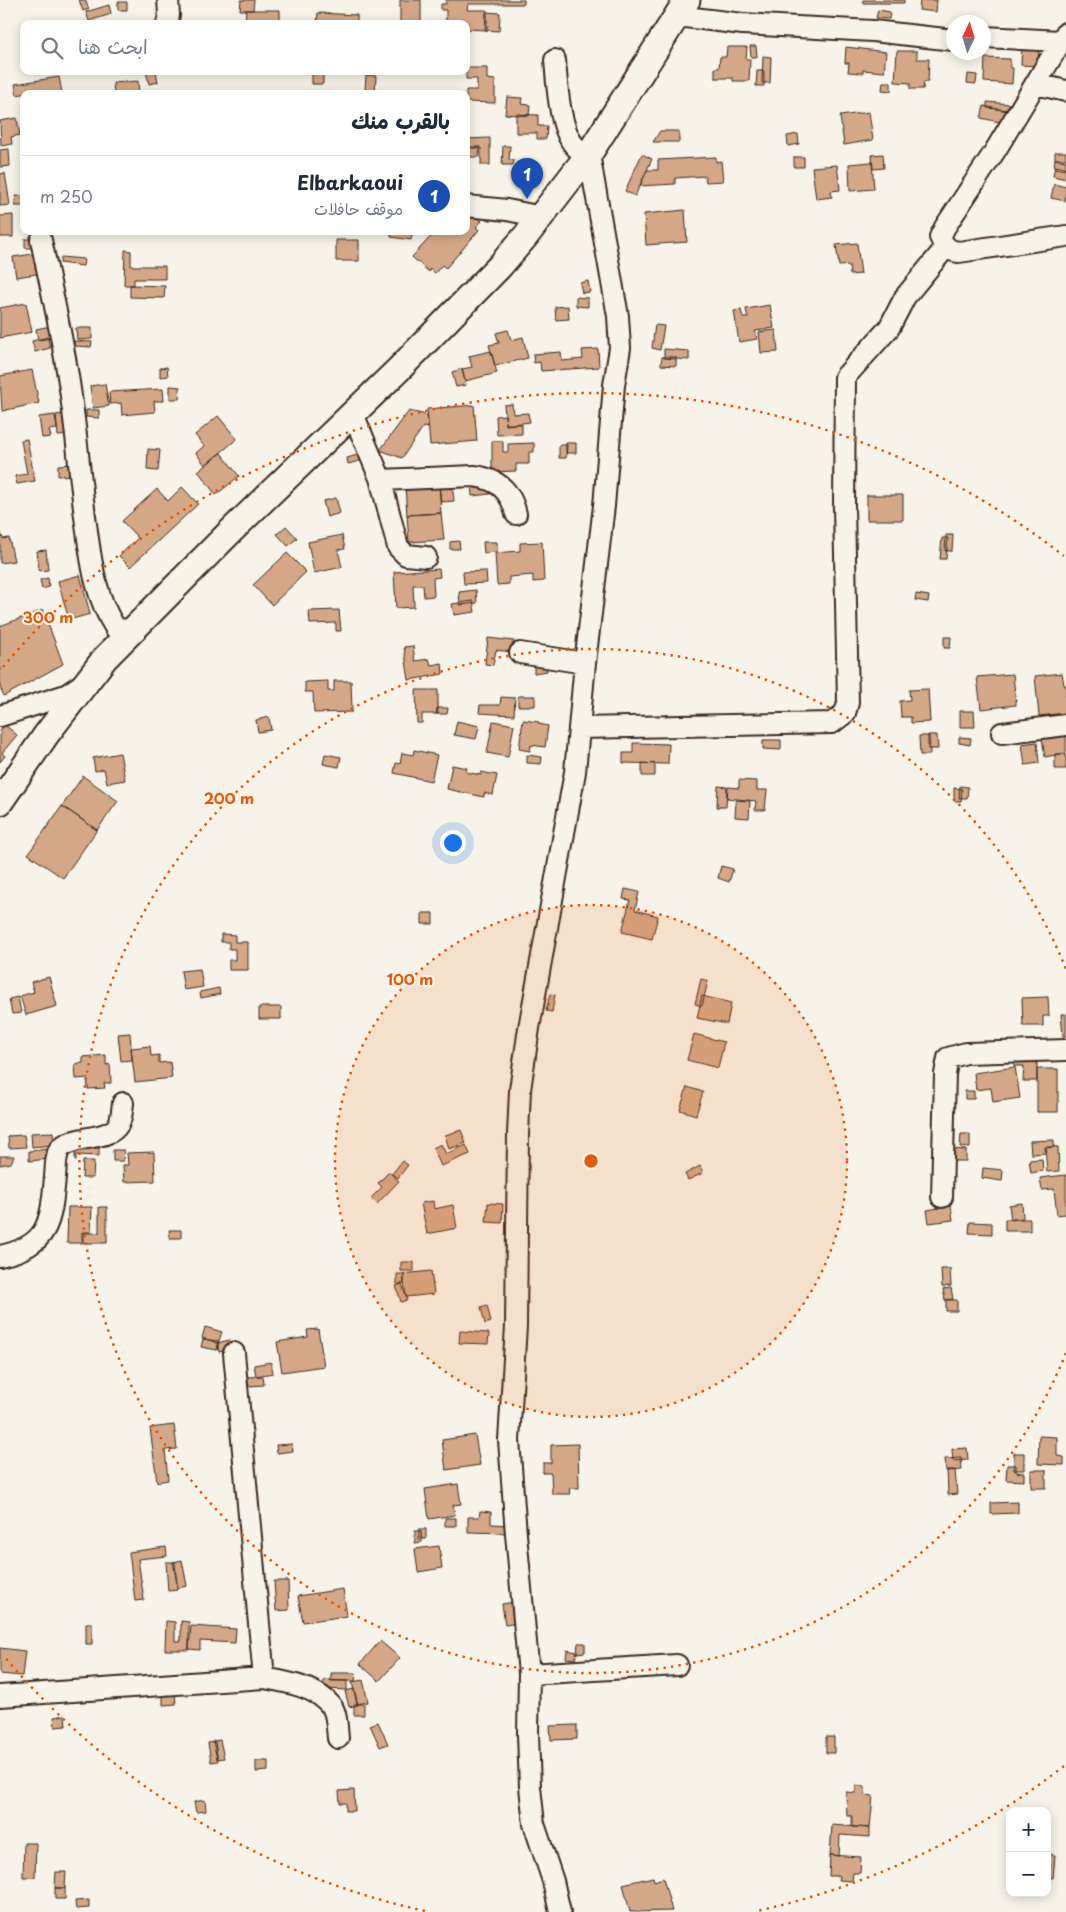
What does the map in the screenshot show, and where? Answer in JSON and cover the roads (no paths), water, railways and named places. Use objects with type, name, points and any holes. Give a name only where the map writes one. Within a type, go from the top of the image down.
[{"type":"main road","points":[[0,802],[46,736],[105,658],[229,533],[353,414],[498,267],[542,217],[588,154],[682,8]]},
{"type":"street","points":[[168,0],[168,20]]},
{"type":"street","points":[[682,8],[743,24],[872,32],[946,39]]},
{"type":"street","points":[[991,37],[1063,37],[995,151],[940,237],[946,248],[959,252],[1066,236]]},
{"type":"street","points":[[556,60],[557,88],[564,123],[577,148],[588,154],[618,316],[620,348],[614,385],[604,506],[584,663],[575,772],[529,1028],[520,1108],[516,1326],[509,1440],[529,1674],[528,1734],[530,1787],[534,1824],[553,1881],[560,1912]]},
{"type":"street","points":[[1036,84],[1066,91]]},
{"type":"street","points":[[470,206],[507,210],[542,217]]},
{"type":"street","points":[[42,240],[64,351],[92,568],[102,601],[116,629],[132,630]]},
{"type":"street","points":[[579,728],[832,723],[845,713],[848,703],[844,506],[846,377],[889,328],[904,297],[946,248]]},
{"type":"street","points":[[353,414],[381,480],[398,547],[406,555],[426,557]]},
{"type":"street","points":[[381,480],[474,476],[487,478],[503,487],[513,503],[516,514]]},
{"type":"street","points":[[520,653],[584,663]]},
{"type":"street","points":[[0,716],[66,695],[88,680]]},
{"type":"street","points":[[1002,733],[1066,725]]},
{"type":"street","points":[[942,1197],[945,1074],[948,1058],[966,1053],[1066,1050]]},
{"type":"street","points":[[0,1256],[20,1251],[36,1242],[44,1233],[53,1200],[56,1158],[60,1149],[70,1143],[106,1134],[116,1128],[120,1123],[123,1102]]},
{"type":"street","points":[[234,1353],[264,1678]]},
{"type":"street","points":[[529,1674],[677,1665]]},
{"type":"street","points":[[0,1696],[264,1678],[297,1684],[319,1696],[332,1708],[338,1738]]},
{"type":"place","name":"Elbarkaoui","points":[[527,199]]}]
